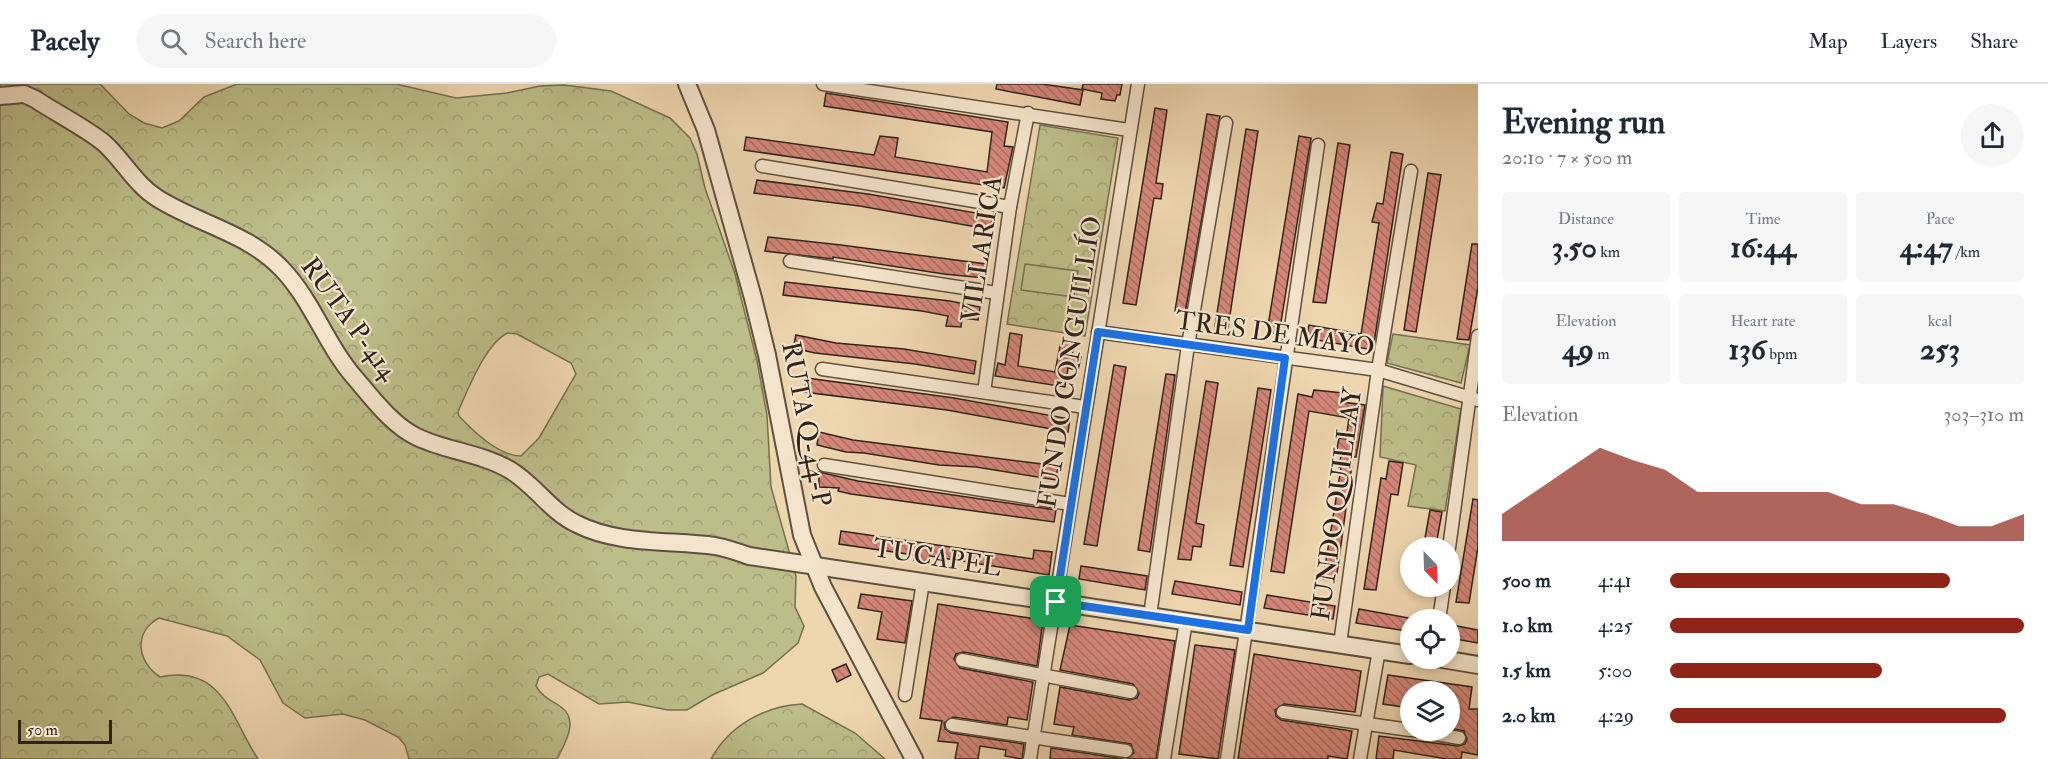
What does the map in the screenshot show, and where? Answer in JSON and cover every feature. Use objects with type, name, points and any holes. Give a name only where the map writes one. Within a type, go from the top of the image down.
[{"type":"street","name":"RUTA Q-44-P","points":[[687,84],[706,130],[753,298],[770,366],[796,511],[813,566],[914,759]]},
{"type":"street","points":[[823,84],[1129,130]]},
{"type":"street","name":"FUNDO CONGUILLÍO","points":[[1030,759],[1138,84]]},
{"type":"street","name":"RUTA P-414","points":[[0,96],[24,94],[35,99],[106,145],[140,184],[157,198],[237,236],[265,254],[283,269],[297,288],[335,352],[354,377],[391,417],[417,437],[477,456],[509,470],[574,523],[594,531],[617,536],[717,546],[750,556],[813,566]]},
{"type":"street","name":"VILLARICA","points":[[984,393],[1010,207],[1028,113]]},
{"type":"street","points":[[1150,616],[1188,345],[1226,123]]},
{"type":"street","points":[[1227,759],[1248,630],[1285,358],[1318,145]]},
{"type":"street","points":[[762,166],[1010,207]]},
{"type":"street","name":"FUNDO QUILLAY","points":[[1340,644],[1378,370],[1411,171]]},
{"type":"street","points":[[790,261],[997,293]]},
{"type":"street","name":"TRES DE MAYO","points":[[1098,332],[1378,370],[1474,399]]},
{"type":"street","points":[[1451,537],[1474,399],[1478,336]]},
{"type":"street","points":[[822,369],[1085,407]]},
{"type":"street","points":[[824,465],[1070,504]]},
{"type":"street","name":"TUCAPEL","points":[[813,566],[1400,653]]},
{"type":"street","points":[[905,695],[923,582]]},
{"type":"street","points":[[1164,759],[1186,621]]},
{"type":"street","points":[[1360,759],[1379,650]]},
{"type":"street","points":[[962,660],[1131,692]]},
{"type":"street","points":[[1460,662],[1478,665]]},
{"type":"street","points":[[1283,712],[1400,728]]},
{"type":"street","points":[[952,724],[1126,751]]},
{"type":"green space","points":[[0,84],[100,84],[129,114],[144,123],[162,128],[179,121],[204,97],[237,84],[396,84],[456,98],[507,93],[540,86],[564,85],[611,91],[670,118],[690,138],[735,274],[757,361],[767,415],[771,487],[796,576],[795,607],[804,626],[798,643],[763,673],[712,695],[687,710],[668,710],[628,702],[599,704],[548,674],[539,677],[536,686],[541,693],[567,712],[569,719],[569,733],[557,759],[409,759],[405,745],[398,737],[365,720],[343,714],[305,718],[283,703],[260,660],[227,636],[159,618],[145,631],[142,639],[141,647],[146,663],[160,677],[181,675],[198,679],[212,686],[232,712],[258,759],[0,759]],"holes":[[[508,333],[517,334],[571,363],[576,374],[539,438],[521,456],[504,452],[487,442],[459,416],[458,412],[485,356],[500,338]]]},
{"type":"green space","points":[[1040,125],[1118,138],[1085,336],[1007,324]]},
{"type":"green space","points":[[1025,264],[1078,271],[1074,297],[1021,290]]},
{"type":"green space","points":[[1393,334],[1470,345],[1461,383],[1387,363]]},
{"type":"green space","points":[[1383,386],[1461,409],[1445,511],[1408,506],[1416,465],[1380,457]]},
{"type":"green space","points":[[802,704],[855,733],[885,759],[711,759],[727,737],[749,720],[774,709]]},
{"type":"building","points":[[997,84],[1042,84],[1083,90],[1080,105],[996,89]]},
{"type":"building","points":[[1083,84],[1122,84],[1120,95],[1117,95],[1115,101],[1101,99],[1102,93],[1082,89]]},
{"type":"building","points":[[826,93],[1008,122],[1004,146],[1013,147],[1004,188],[744,150],[746,137],[874,155],[880,136],[898,138],[895,157],[987,172],[992,132],[824,106]]},
{"type":"building","points":[[1155,108],[1167,110],[1156,183],[1163,184],[1161,199],[1154,198],[1136,305],[1123,303]]},
{"type":"building","points":[[1207,114],[1220,116],[1185,313],[1175,311]]},
{"type":"building","points":[[1246,129],[1258,131],[1228,328],[1215,326]]},
{"type":"building","points":[[1299,136],[1311,138],[1279,334],[1267,332]]},
{"type":"building","points":[[1338,143],[1350,145],[1326,303],[1313,302]]},
{"type":"building","points":[[1391,152],[1403,154],[1373,350],[1306,338],[1309,325],[1361,334],[1379,223],[1372,222],[1377,203],[1383,204]]},
{"type":"building","points":[[1428,173],[1441,175],[1416,332],[1404,330]]},
{"type":"building","points":[[757,180],[868,194],[993,216],[990,229],[860,206],[754,193]]},
{"type":"building","points":[[768,237],[986,264],[984,278],[833,257],[833,259],[765,251]]},
{"type":"building","points":[[1472,244],[1478,244],[1478,287],[1469,340],[1457,339]]},
{"type":"building","points":[[785,282],[950,301],[980,307],[978,320],[962,318],[961,327],[946,326],[948,316],[922,311],[783,295]]},
{"type":"building","points":[[1010,333],[1022,335],[1018,366],[1055,372],[1061,341],[1074,343],[1072,356],[1081,357],[1078,370],[1068,368],[1065,387],[995,376],[998,363],[1005,365]]},
{"type":"building","points":[[796,335],[836,343],[904,349],[976,361],[974,374],[915,364],[815,353],[793,348]]},
{"type":"building","points":[[1114,365],[1126,367],[1097,546],[1084,544]]},
{"type":"building","points":[[1166,374],[1175,375],[1150,552],[1138,550]]},
{"type":"building","points":[[807,378],[954,398],[1070,419],[1068,432],[947,410],[804,392]]},
{"type":"building","points":[[1206,381],[1218,383],[1196,523],[1204,525],[1201,547],[1193,546],[1191,560],[1178,559]]},
{"type":"building","points":[[1258,388],[1271,390],[1243,567],[1230,565]]},
{"type":"building","points":[[1314,390],[1343,393],[1342,402],[1365,405],[1356,457],[1353,457],[1336,581],[1323,579],[1341,468],[1339,467],[1341,455],[1336,454],[1339,438],[1346,439],[1349,418],[1309,411],[1284,573],[1271,571],[1298,394],[1312,397]]},
{"type":"building","points":[[819,432],[853,440],[1058,466],[1056,480],[976,467],[939,465],[846,452],[817,445]]},
{"type":"building","points":[[1389,461],[1403,463],[1398,495],[1391,494],[1376,590],[1364,589],[1381,478],[1386,479]]},
{"type":"building","points":[[819,472],[858,481],[1056,510],[1054,522],[851,494],[838,491],[839,488],[819,487]]},
{"type":"building","points":[[1473,499],[1478,500],[1478,547],[1469,603],[1456,602],[1457,597],[1460,597],[1460,578]]},
{"type":"building","points":[[1430,510],[1442,512],[1438,537],[1425,537]]},
{"type":"building","points":[[841,531],[1033,559],[1034,550],[1052,552],[1049,575],[930,556],[929,561],[914,560],[914,555],[839,544]]},
{"type":"building","points":[[1081,566],[1147,576],[1145,590],[1079,579]]},
{"type":"building","points":[[1175,581],[1242,592],[1240,605],[1172,594]]},
{"type":"building","points":[[861,594],[912,601],[905,643],[877,639],[882,612],[858,608]]},
{"type":"building","points":[[1267,595],[1335,606],[1333,619],[1264,608]]},
{"type":"building","points":[[938,604],[1043,620],[1037,666],[964,652],[956,654],[954,659],[960,668],[1033,682],[1027,720],[1008,717],[1007,725],[953,717],[944,723],[945,729],[951,733],[1024,744],[1022,759],[1005,756],[1006,750],[980,746],[978,759],[955,759],[958,743],[938,741],[942,721],[920,718]]},
{"type":"building","points":[[1359,609],[1400,616],[1400,630],[1356,623]]},
{"type":"building","points":[[1070,625],[1175,641],[1156,759],[1127,759],[1134,753],[1131,744],[1072,735],[1074,727],[1054,724],[1060,687],[1129,700],[1137,698],[1139,693],[1133,684],[1060,670]]},
{"type":"building","points":[[1460,627],[1478,630],[1478,643],[1460,640]]},
{"type":"building","points":[[1195,645],[1235,650],[1218,759],[1179,754]]},
{"type":"building","points":[[1254,654],[1361,671],[1355,712],[1284,704],[1275,710],[1276,716],[1281,720],[1352,731],[1347,759],[1328,756],[1328,759],[1238,759]]},
{"type":"building","points":[[846,664],[851,675],[837,682],[832,670]]},
{"type":"building","points":[[1388,675],[1430,681],[1400,681],[1400,707],[1383,704]]},
{"type":"building","points":[[1460,685],[1472,687],[1469,709],[1478,709],[1478,755],[1462,752],[1461,759],[1447,759],[1394,750],[1393,759],[1376,759],[1379,736],[1400,739],[1400,741],[1458,746],[1465,744],[1467,739],[1464,731],[1460,730]]},
{"type":"building","points":[[1051,748],[1124,759],[1050,759]]},
{"type":"route","points":[[1098,332],[1285,358],[1248,630],[1056,602],[1098,332]]}]
